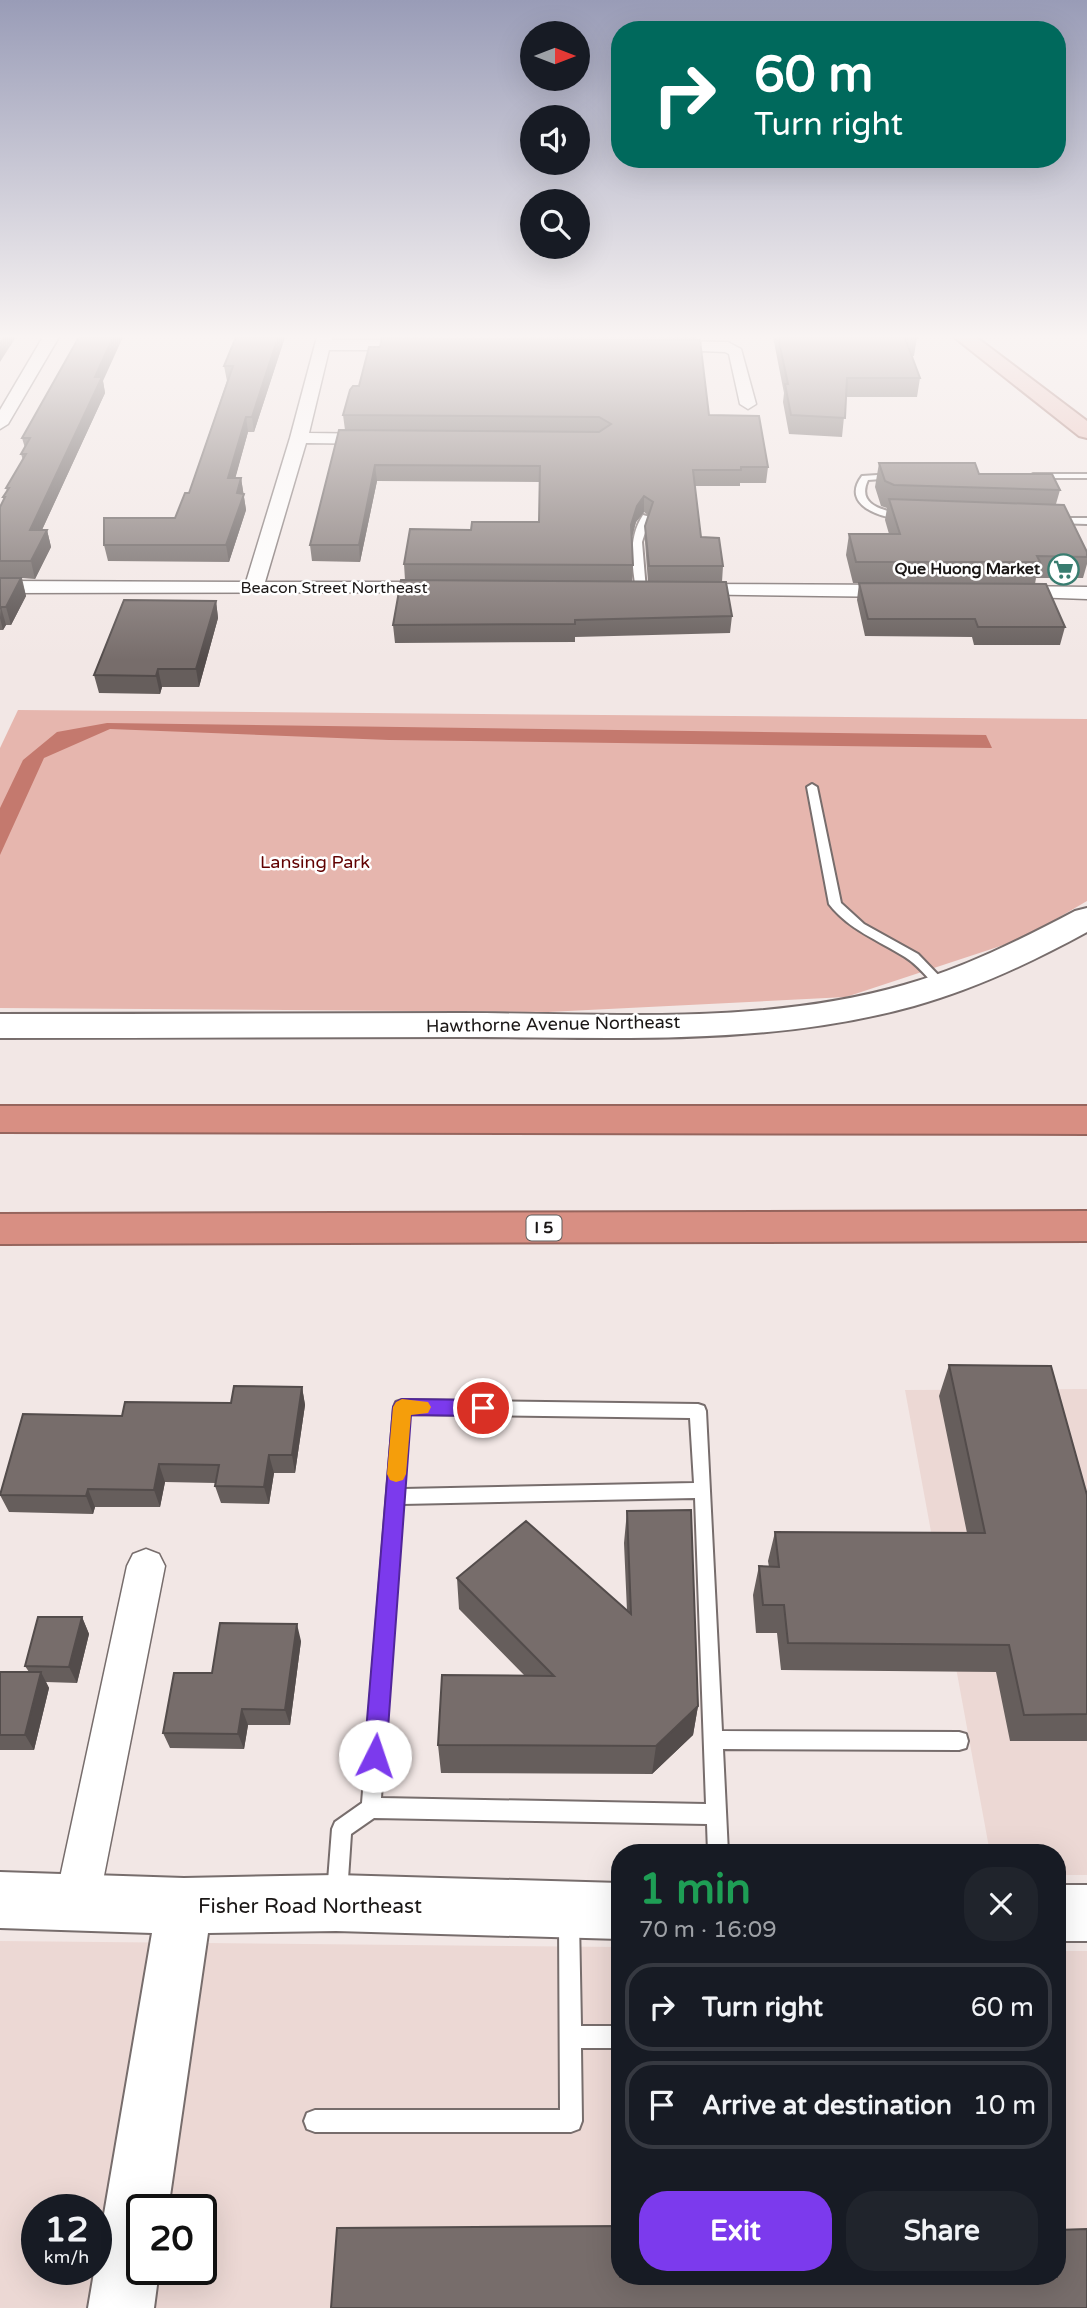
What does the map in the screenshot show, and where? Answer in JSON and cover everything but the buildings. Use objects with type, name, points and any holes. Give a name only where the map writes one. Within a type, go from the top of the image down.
[{"type":"highway","points":[[0,1119],[1087,1120]]},
{"type":"highway","name":"I 5","points":[[0,1229],[1087,1226]]},
{"type":"main road","name":"Hawthorne Avenue Northeast","points":[[0,1026],[611,1025],[752,1021],[853,1008],[941,985],[994,966],[1087,918]]},
{"type":"main road","name":"Fisher Road Northeast","points":[[0,1900],[184,1906],[336,1903],[594,1911]]},
{"type":"main road","points":[[121,2308],[184,1906]]},
{"type":"main road","points":[[1066,1913],[1087,1913]]},
{"type":"street","points":[[254,587],[297,445]]},
{"type":"street","name":"Beacon Street Northeast","points":[[0,587],[462,589]]},
{"type":"street","points":[[648,590],[920,592]]},
{"type":"street","points":[[989,592],[1087,593]]},
{"type":"street","points":[[77,1901],[146,1566]]},
{"type":"lane","points":[[1020,476],[1087,476]]},
{"type":"lane","points":[[909,517],[875,512],[859,491],[865,478],[910,477]]},
{"type":"lane","points":[[646,517],[640,526],[638,544],[648,590]]},
{"type":"lane","points":[[1046,520],[1087,521]]},
{"type":"lane","points":[[812,788],[835,904],[844,915],[865,930],[912,956],[941,985]]},
{"type":"lane","points":[[371,1808],[402,1407],[698,1411],[718,1844]]},
{"type":"lane","points":[[394,1497],[703,1490]]},
{"type":"lane","points":[[713,1740],[959,1741]]},
{"type":"lane","points":[[336,1903],[342,1829],[371,1808],[716,1814]]},
{"type":"lane","points":[[315,2122],[571,2122],[570,2037],[594,1911]]},
{"type":"lane","points":[[570,2037],[611,2037]]},
{"type":"shaded area","points":[[107,723],[986,735],[992,748],[389,740],[110,729],[44,758],[0,855],[0,808],[23,760],[57,732]]},
{"type":"shaded area","points":[[1087,1389],[1087,1875],[1066,1875],[1066,1844],[988,1844],[905,1390]]},
{"type":"shaded area","points":[[0,1941],[611,1947],[611,2285],[1066,2285],[1066,1951],[1087,1951],[1087,2308],[0,2308]]},
{"type":"green space","name":"Lansing Park","points":[[18,710],[1087,719],[1087,901],[1022,939],[846,997],[548,1012],[0,1008],[0,748]]},
{"type":"slow traffic","points":[[396,1474],[402,1407],[421,1407]]},
{"type":"place","name":"Que Huong Market","points":[[1063,569]]},
{"type":"route","points":[[375,1756],[402,1407],[483,1408]]}]
